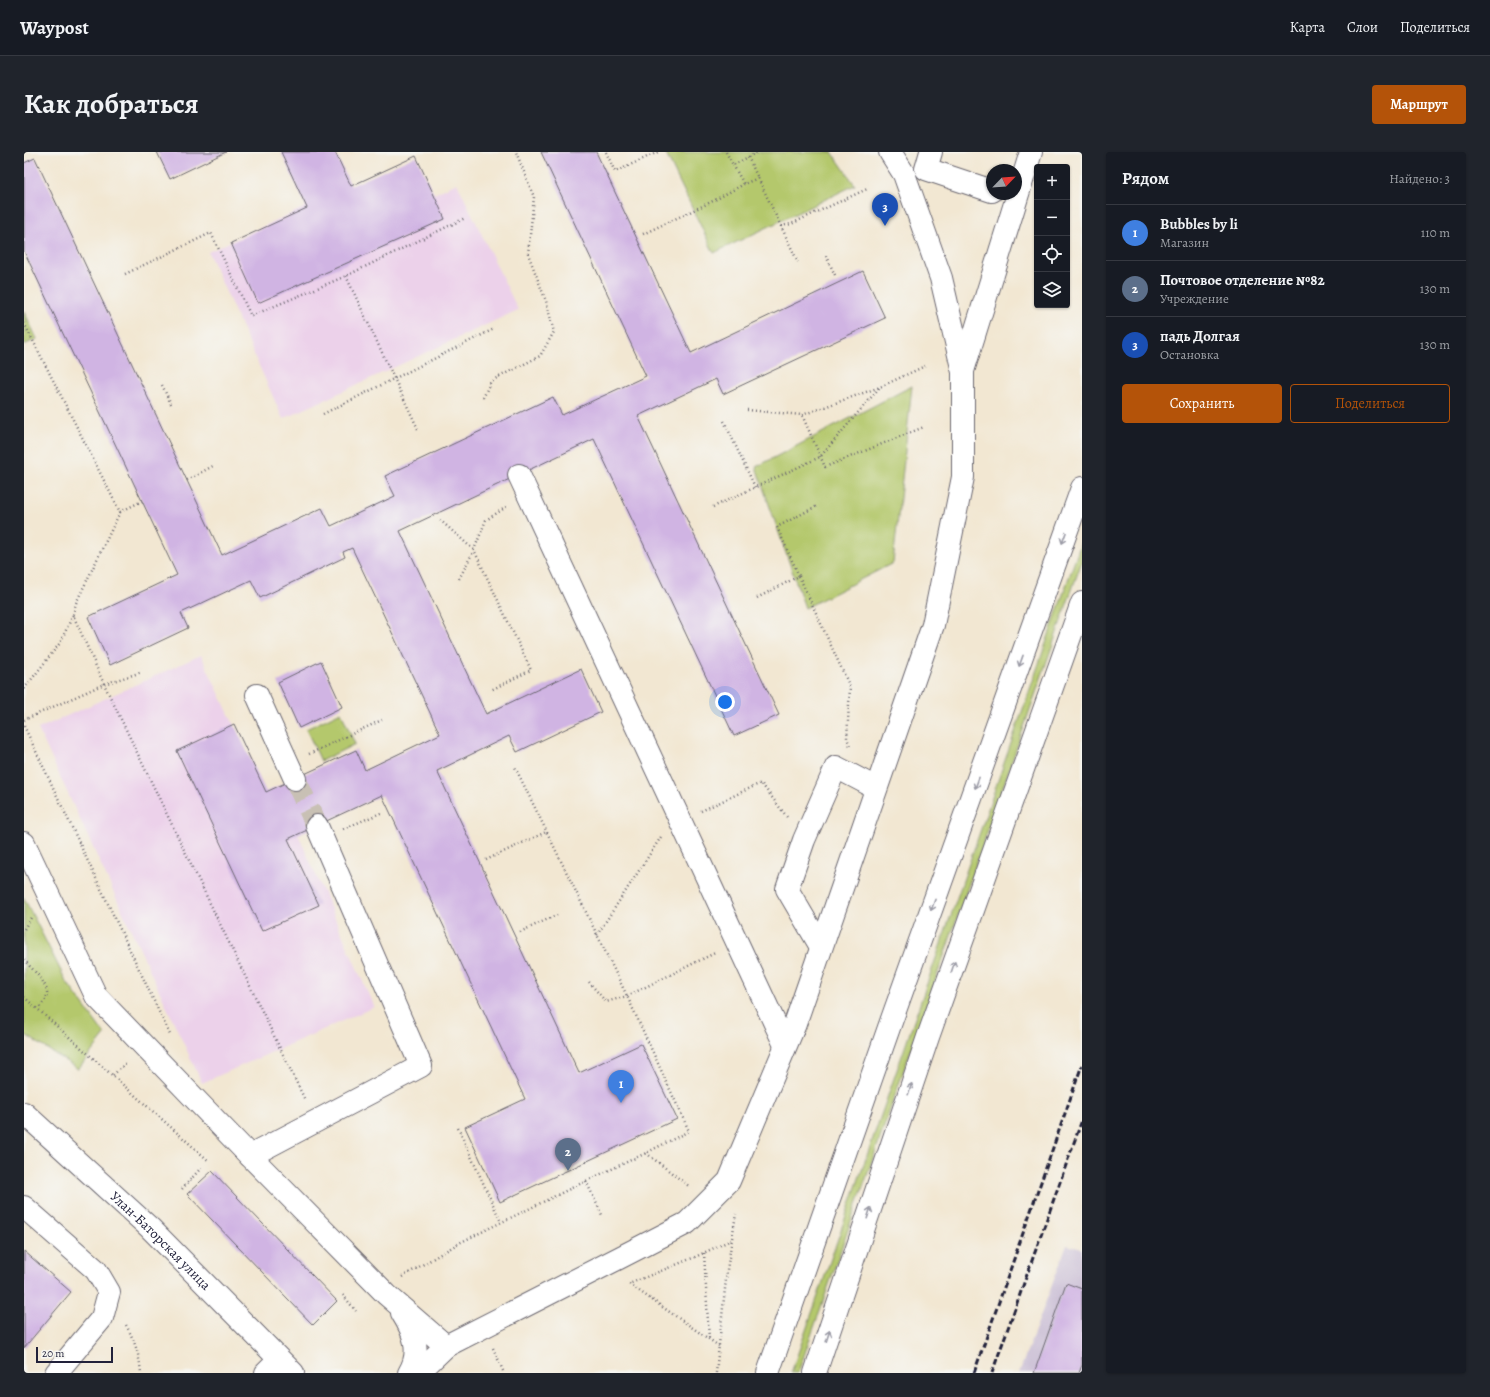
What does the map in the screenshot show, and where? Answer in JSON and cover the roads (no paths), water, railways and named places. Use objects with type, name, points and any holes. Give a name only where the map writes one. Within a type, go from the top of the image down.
[{"type":"street","points":[[397,1305],[411,1328],[416,1347],[412,1368],[416,1373],[446,1346],[687,1223],[729,1181],[795,1024],[932,624],[964,477],[963,372],[940,278],[904,174],[890,152]]},
{"type":"street","points":[[931,152],[926,169],[986,189]]},
{"type":"street","points":[[1022,171],[1031,152]]},
{"type":"street","points":[[963,372],[1009,200]]},
{"type":"street","points":[[519,475],[785,1045]]},
{"type":"street","points":[[768,1373],[1082,488]]},
{"type":"street","points":[[815,1373],[928,1037],[1082,603]]},
{"type":"street","points":[[257,695],[292,771]]},
{"type":"street","points":[[821,947],[787,889],[804,840],[836,767],[876,788]]},
{"type":"street","points":[[250,1156],[421,1066],[320,832]]},
{"type":"street","points":[[24,843],[96,996],[250,1156],[397,1305],[446,1346]]},
{"type":"street","name":"Улан-Баторская улица","points":[[24,1113],[150,1228],[280,1369]]},
{"type":"street","points":[[24,1207],[96,1270],[109,1292],[102,1318],[56,1373]]},
{"type":"tunnel","points":[[295,779],[317,826]]},
{"type":"railway","points":[[974,1373],[1082,1065]]},
{"type":"railway","points":[[992,1373],[1082,1120]]},
{"type":"place","name":"падь Долгая","points":[[885,226]]},
{"type":"place","name":"Bubbles by li","points":[[621,1103]]},
{"type":"place","name":"Почтовое отделение №82","points":[[568,1171]]}]
